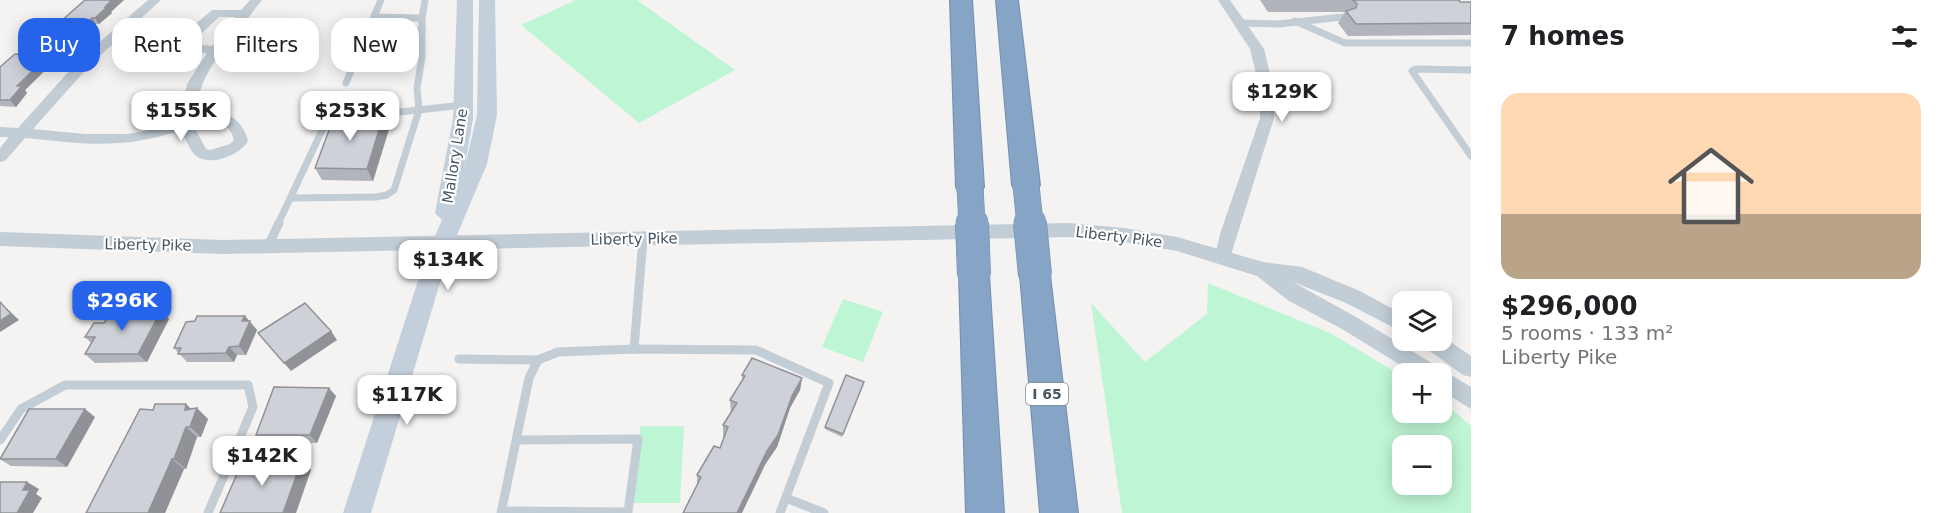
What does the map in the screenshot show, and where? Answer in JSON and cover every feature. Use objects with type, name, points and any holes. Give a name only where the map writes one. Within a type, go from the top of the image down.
[{"type":"highway","points":[[961,0],[985,513]]},
{"type":"highway","name":"I 65","points":[[1007,0],[1059,513]]},
{"type":"main road","name":"Mallory Lane","points":[[443,242],[463,105],[465,0]]},
{"type":"main road","name":"Mallory Lane","points":[[443,242],[477,164],[484,134],[489,87],[487,0]]},
{"type":"main road","points":[[357,513],[443,242]]},
{"type":"street","points":[[0,158],[20,132],[86,62],[156,0]]},
{"type":"street","points":[[241,17],[256,0]]},
{"type":"street","points":[[1223,256],[1228,234],[1267,118],[1267,86],[1257,49],[1224,0]]},
{"type":"street","points":[[214,46],[186,46],[198,29],[216,13],[247,18]]},
{"type":"street","points":[[0,132],[108,141],[138,139],[187,118],[192,88],[214,51]]},
{"type":"street","name":"Liberty Pike","points":[[0,239],[129,245],[268,246],[1068,230],[1156,240],[1223,256],[1263,270],[1302,275],[1353,297],[1392,318]]},
{"type":"street","name":"Liberty Pike","points":[[1263,270],[1296,296],[1349,322],[1416,363]]},
{"type":"street","points":[[1446,351],[1471,368]]},
{"type":"street","points":[[1452,386],[1471,399]]},
{"type":"lane","points":[[374,18],[381,0]]},
{"type":"lane","points":[[291,198],[387,195],[394,190],[419,110],[417,88],[422,57],[422,18],[425,0]]},
{"type":"lane","points":[[1239,23],[1278,24],[1343,17]]},
{"type":"lane","points":[[1295,21],[1345,43],[1471,43]]},
{"type":"lane","points":[[1471,70],[1416,69],[1412,71],[1471,156]]},
{"type":"lane","points":[[346,82],[350,72]]},
{"type":"lane","points":[[268,246],[327,120],[337,113],[347,111],[392,113],[463,105]]},
{"type":"lane","points":[[634,349],[643,240]]},
{"type":"lane","points":[[459,359],[537,360],[558,352],[634,349],[756,350],[829,383],[780,513]]},
{"type":"lane","points":[[517,440],[638,439],[628,512],[502,512],[529,378],[537,360]]},
{"type":"lane","points":[[0,440],[21,408],[65,385],[248,385],[253,408],[208,513]]},
{"type":"lane","points":[[786,498],[824,513]]},
{"type":"green space","points":[[576,0],[637,0],[735,70],[639,123],[521,25]]},
{"type":"green space","points":[[1208,283],[1330,333],[1392,370],[1392,423],[1452,423],[1452,410],[1471,426],[1471,513],[1122,513],[1091,303],[1145,362],[1207,314]]},
{"type":"green space","points":[[843,299],[883,312],[863,362],[822,347]]},
{"type":"green space","points":[[640,426],[684,426],[680,503],[634,503]]},
{"type":"building","points":[[85,0],[112,0],[95,18],[65,18]]},
{"type":"building","points":[[1353,0],[1471,2],[1471,23],[1356,24],[1346,11],[1356,8],[1357,4]]},
{"type":"building","points":[[18,54],[18,72],[31,72],[17,86],[22,86],[10,100],[0,100],[0,67]]},
{"type":"building","points":[[335,114],[384,114],[367,169],[315,168]]},
{"type":"building","points":[[0,302],[11,314],[0,321]]},
{"type":"building","points":[[305,303],[331,331],[284,363],[258,333]]},
{"type":"building","points":[[112,310],[161,311],[138,354],[85,354],[95,337],[85,337],[94,323],[104,323]]},
{"type":"building","points":[[197,316],[245,316],[242,321],[250,321],[239,346],[229,347],[226,353],[178,354],[181,348],[174,348],[186,322],[195,321]]},
{"type":"building","points":[[752,358],[802,378],[792,396],[778,435],[767,451],[737,513],[683,513],[701,477],[697,475],[714,446],[720,448],[728,427],[723,425],[737,403],[730,400],[745,376],[742,375]]},
{"type":"building","points":[[846,375],[864,382],[843,434],[825,427]]},
{"type":"building","points":[[274,387],[329,388],[310,435],[256,435]]},
{"type":"building","points":[[155,404],[186,404],[185,410],[197,408],[190,427],[186,427],[174,459],[172,459],[148,513],[86,513],[140,409],[153,410]]},
{"type":"building","points":[[29,409],[85,409],[56,459],[0,459]]},
{"type":"building","points":[[243,460],[302,460],[283,513],[220,513]]},
{"type":"building","points":[[0,482],[27,482],[23,490],[30,490],[17,513],[0,513]]}]
